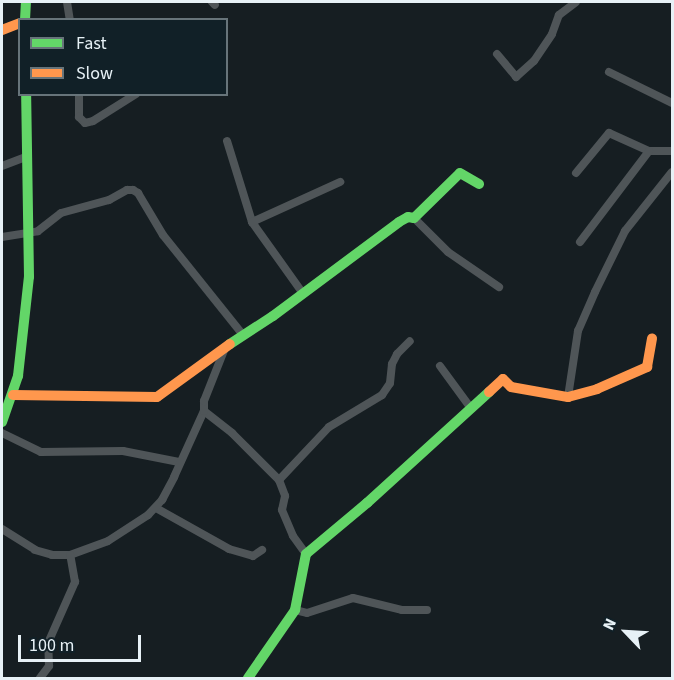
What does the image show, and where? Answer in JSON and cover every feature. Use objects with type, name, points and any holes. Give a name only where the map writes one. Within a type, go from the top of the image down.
[{"type":"street","points":[[25,18],[26,2]]},
{"type":"street","points":[[67,2],[70,18]]},
{"type":"street","points":[[497,54],[516,77],[539,54],[552,34],[559,15],[576,2]]},
{"type":"street","points":[[2,30],[18,24]]},
{"type":"street","points":[[609,72],[672,103]]},
{"type":"street","points":[[2,422],[5,404],[14,395],[25,328],[29,234],[26,96]]},
{"type":"street","points":[[79,96],[79,117],[85,123],[93,121],[133,96]]},
{"type":"street","points":[[576,173],[609,133],[649,151],[672,151]]},
{"type":"street","points":[[227,141],[252,222],[302,292]]},
{"type":"street","points":[[580,242],[649,151]]},
{"type":"street","points":[[2,166],[26,158]]},
{"type":"street","points":[[568,397],[578,331],[595,292],[625,231],[672,172]]},
{"type":"street","points":[[414,218],[460,173],[479,184]]},
{"type":"street","points":[[252,222],[340,182]]},
{"type":"street","points":[[2,237],[38,231],[62,213],[109,200],[127,190],[133,190],[138,193],[163,235],[244,336]]},
{"type":"street","points":[[14,395],[157,397],[408,217],[414,218],[448,252],[499,286]]},
{"type":"street","points":[[248,678],[295,610],[306,554],[367,503],[502,379],[512,387],[522,390],[568,397],[597,389],[647,367],[652,338]]},
{"type":"street","points":[[279,480],[329,427],[382,395],[390,383],[392,364],[396,354],[410,341]]},
{"type":"street","points":[[2,529],[35,550],[52,555],[70,555],[122,534],[156,508],[174,477],[204,411],[204,401],[225,348]]},
{"type":"street","points":[[440,366],[470,407]]},
{"type":"street","points":[[204,411],[232,433],[279,480],[285,496],[282,510],[293,536],[306,554]]},
{"type":"street","points":[[2,433],[41,452],[123,451],[179,462]]},
{"type":"street","points":[[156,508],[229,549],[254,556],[262,550]]},
{"type":"street","points":[[40,678],[49,666],[48,644],[75,582],[70,555]]},
{"type":"street","points":[[295,610],[307,613],[353,598],[402,610],[427,610]]},
{"type":"traffic: fast","points":[[25,18],[26,2]]},
{"type":"traffic: fast","points":[[2,422],[18,376],[29,277],[26,96]]},
{"type":"traffic: fast","points":[[230,344],[273,316],[399,222],[408,217],[414,218],[460,173],[479,184]]},
{"type":"traffic: fast","points":[[248,678],[295,610],[306,554],[367,503],[489,392]]},
{"type":"traffic: slow","points":[[2,30],[18,24]]},
{"type":"traffic: slow","points":[[489,392],[503,379],[511,387],[568,397],[597,389],[647,367],[652,338]]},
{"type":"traffic: slow","points":[[13,395],[157,397],[230,344]]}]
